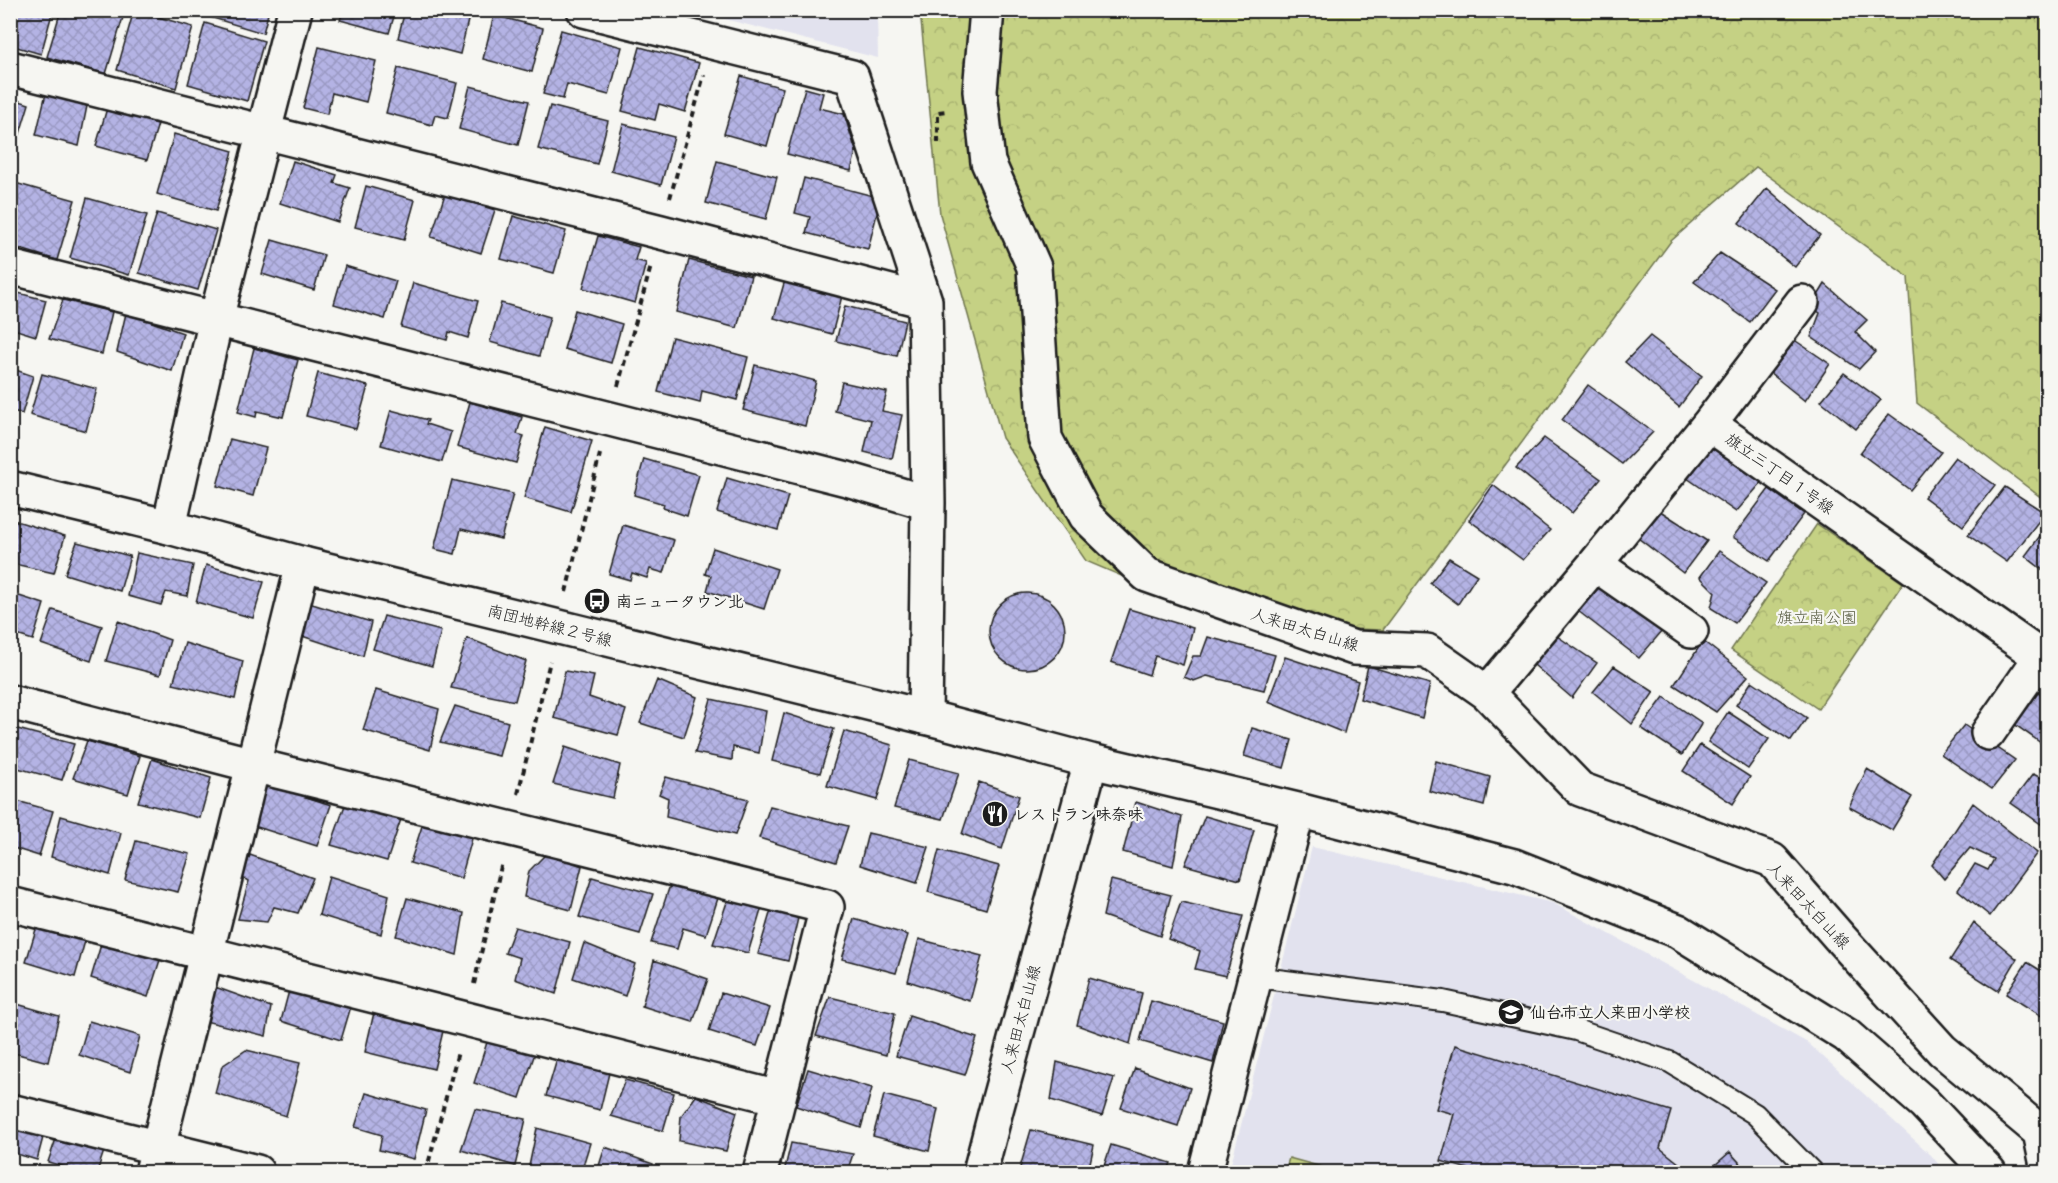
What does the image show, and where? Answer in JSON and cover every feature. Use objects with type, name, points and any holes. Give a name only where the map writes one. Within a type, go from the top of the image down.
[{"type":"street","points":[[169,527],[216,319],[295,10]]},
{"type":"street","points":[[585,10],[852,77],[925,301],[928,503],[925,717]]},
{"type":"street","name":"人来田太白山線","points":[[987,10],[980,91],[988,162],[1034,267],[1045,438],[1086,516],[1147,575],[1354,648],[1427,651],[1486,693],[1580,789],[1772,860],[1840,939],[1942,1050],[2044,1126],[2048,1170]]},
{"type":"street","points":[[10,68],[265,131],[925,301]]},
{"type":"street","points":[[10,267],[847,479],[928,503]]},
{"type":"street","points":[[1709,424],[1802,302]]},
{"type":"street","name":"旗立三丁目１号線","points":[[1486,693],[1709,424],[2044,660]]},
{"type":"street","name":"南団地幹線２号線","points":[[10,488],[169,527],[303,564],[925,717],[1091,761],[1298,810],[1514,866],[1677,931],[1846,1035],[1924,1103],[1989,1173]]},
{"type":"street","points":[[155,1160],[303,564]]},
{"type":"street","points":[[1595,564],[1691,631]]},
{"type":"street","points":[[1988,733],[2044,660]]},
{"type":"street","points":[[10,702],[827,908],[760,1173]]},
{"type":"street","name":"人来田太白山線","points":[[981,1173],[1091,761]]},
{"type":"street","points":[[1205,1173],[1298,810]]},
{"type":"street","points":[[10,904],[779,1098]]},
{"type":"street","points":[[10,1111],[155,1160],[257,1173]]},
{"type":"lane","points":[[1254,977],[1443,1001],[1576,1030],[1670,1062],[1755,1114],[1812,1173]]},
{"type":"path","points":[[426,1173],[466,1019],[609,419],[713,42]]},
{"type":"shaded area","points":[[693,11],[877,11],[878,58]]},
{"type":"shaded area","name":"仙台市立人来田小学校","points":[[1312,847],[1553,903],[1808,1043],[1931,1155],[1945,1172],[1229,1172]]},
{"type":"green space","points":[[920,11],[2047,11],[2047,502],[1917,403],[1908,277],[1756,167],[1671,241],[1383,630],[1237,625],[1086,561],[1002,438],[940,214]]},
{"type":"green space","name":"旗立南公園","points":[[1817,524],[1903,583],[1818,709],[1731,650]]},
{"type":"green space","points":[[1289,1158],[1340,1172],[1285,1172]]},
{"type":"building","points":[[10,10],[53,10],[41,54],[10,45]]},
{"type":"building","points":[[61,10],[113,10],[124,14],[106,74],[47,57]]},
{"type":"building","points":[[134,10],[193,27],[176,88],[117,70]]},
{"type":"building","points":[[205,10],[269,10],[263,33],[203,15]]},
{"type":"building","points":[[338,10],[396,10],[389,33],[340,20],[343,12]]},
{"type":"building","points":[[405,10],[470,12],[460,54],[398,38]]},
{"type":"building","points":[[494,15],[543,28],[532,72],[483,59]]},
{"type":"building","points":[[205,23],[264,41],[247,101],[188,84]]},
{"type":"building","points":[[561,30],[622,47],[609,95],[567,84],[563,99],[543,94]]},
{"type":"building","points":[[319,47],[376,61],[366,102],[332,93],[327,114],[303,108]]},
{"type":"building","points":[[640,47],[699,63],[685,112],[659,104],[655,120],[622,111]]},
{"type":"building","points":[[398,68],[457,83],[448,118],[435,115],[432,125],[386,113]]},
{"type":"building","points":[[741,76],[783,88],[767,146],[724,134]]},
{"type":"building","points":[[470,86],[529,101],[518,145],[459,129]]},
{"type":"building","points":[[805,88],[823,93],[819,108],[844,114],[856,151],[851,171],[787,154]]},
{"type":"building","points":[[46,93],[87,106],[79,146],[36,135]]},
{"type":"building","points":[[10,98],[29,104],[11,163],[10,163]]},
{"type":"building","points":[[550,106],[608,121],[597,164],[538,149]]},
{"type":"building","points":[[107,108],[158,124],[147,160],[96,146]]},
{"type":"building","points":[[623,124],[674,137],[661,185],[611,171]]},
{"type":"building","points":[[174,134],[233,151],[216,211],[157,194]]},
{"type":"building","points":[[293,161],[337,175],[334,183],[350,188],[338,222],[280,203]]},
{"type":"building","points":[[717,161],[777,177],[766,219],[706,203]]},
{"type":"building","points":[[804,178],[881,198],[868,249],[806,233],[810,217],[795,213]]},
{"type":"building","points":[[15,183],[75,200],[57,260],[10,246],[10,199]]},
{"type":"building","points":[[366,186],[415,200],[404,240],[355,227]]},
{"type":"building","points":[[1767,188],[1820,235],[1795,267],[1739,223]]},
{"type":"building","points":[[445,194],[495,210],[481,253],[431,237]]},
{"type":"building","points":[[87,198],[147,215],[129,275],[70,258]]},
{"type":"building","points":[[157,213],[216,230],[198,290],[139,273]]},
{"type":"building","points":[[513,216],[566,231],[554,273],[501,259]]},
{"type":"building","points":[[598,236],[639,247],[635,260],[646,263],[635,303],[583,288]]},
{"type":"building","points":[[272,240],[324,255],[314,290],[262,274]]},
{"type":"building","points":[[1720,253],[1775,289],[1750,322],[1694,282]]},
{"type":"building","points":[[689,260],[751,276],[737,328],[676,312]]},
{"type":"building","points":[[345,266],[396,281],[385,319],[334,304]]},
{"type":"building","points":[[785,280],[842,296],[832,334],[774,318]]},
{"type":"building","points":[[413,283],[478,301],[468,338],[449,332],[447,340],[401,327]]},
{"type":"building","points":[[1825,284],[1867,320],[1855,332],[1875,352],[1859,369],[1811,337],[1820,313],[1811,307]]},
{"type":"building","points":[[10,291],[46,300],[36,336],[10,328]]},
{"type":"building","points":[[63,300],[112,312],[102,354],[49,339]]},
{"type":"building","points":[[501,303],[550,317],[539,356],[490,342]]},
{"type":"building","points":[[845,306],[905,321],[897,356],[836,341]]},
{"type":"building","points":[[575,310],[622,324],[611,363],[564,349]]},
{"type":"building","points":[[126,313],[183,333],[172,371],[117,352]]},
{"type":"building","points":[[1650,336],[1702,376],[1679,407],[1625,362]]},
{"type":"building","points":[[672,337],[748,357],[737,400],[702,391],[700,403],[658,392]]},
{"type":"building","points":[[1790,337],[1830,364],[1805,401],[1764,368]]},
{"type":"building","points":[[254,348],[298,360],[283,417],[257,411],[256,417],[238,412]]},
{"type":"building","points":[[755,365],[816,381],[805,426],[743,410]]},
{"type":"building","points":[[10,368],[33,376],[22,414],[10,410]]},
{"type":"building","points":[[318,373],[368,386],[356,429],[306,416]]},
{"type":"building","points":[[1844,373],[1881,400],[1856,429],[1821,401]]},
{"type":"building","points":[[42,374],[97,389],[86,431],[30,415]]},
{"type":"building","points":[[842,382],[887,392],[882,411],[902,415],[892,459],[864,452],[871,420],[835,411]]},
{"type":"building","points":[[1588,385],[1653,432],[1622,464],[1562,420]]},
{"type":"building","points":[[470,402],[522,417],[517,434],[524,436],[516,463],[457,447]]},
{"type":"building","points":[[391,410],[428,420],[426,424],[451,432],[442,462],[381,445]]},
{"type":"building","points":[[1889,414],[1941,452],[1910,490],[1860,453]]},
{"type":"building","points":[[545,427],[592,441],[571,512],[524,498]]},
{"type":"building","points":[[1544,438],[1601,479],[1572,513],[1516,468]]},
{"type":"building","points":[[230,439],[266,448],[253,496],[217,486]]},
{"type":"building","points":[[1713,445],[1763,481],[1736,512],[1684,476]]},
{"type":"building","points":[[1955,457],[1995,485],[1963,526],[1924,497]]},
{"type":"building","points":[[644,459],[699,475],[687,516],[663,508],[664,504],[634,495]]},
{"type":"building","points":[[727,478],[788,496],[778,530],[717,512]]},
{"type":"building","points":[[452,480],[513,494],[501,539],[461,529],[455,554],[434,549]]},
{"type":"building","points":[[1493,485],[1550,530],[1523,560],[1469,520]]},
{"type":"building","points":[[2005,487],[2045,513],[2007,562],[1968,535]]},
{"type":"building","points":[[1769,489],[1804,514],[1769,561],[1733,537]]},
{"type":"building","points":[[1654,507],[1707,541],[1683,573],[1633,534]]},
{"type":"building","points":[[10,519],[65,536],[54,573],[10,563]]},
{"type":"building","points":[[623,525],[674,540],[664,573],[650,569],[647,578],[632,573],[630,580],[609,574]]},
{"type":"building","points":[[2048,525],[2048,574],[2025,556]]},
{"type":"building","points":[[77,542],[130,556],[120,591],[65,574]]},
{"type":"building","points":[[713,548],[777,569],[764,609],[707,591],[711,576],[705,574]]},
{"type":"building","points":[[1719,551],[1766,583],[1735,623],[1711,608],[1715,592],[1700,577]]},
{"type":"building","points":[[137,553],[193,565],[187,596],[166,592],[161,605],[128,596]]},
{"type":"building","points":[[1449,558],[1477,575],[1458,604],[1430,583]]},
{"type":"building","points":[[206,565],[264,582],[253,618],[196,602]]},
{"type":"building","points":[[1600,584],[1663,630],[1639,658],[1578,611]]},
{"type":"building","points":[[10,593],[44,604],[33,640],[10,633]]},
{"type":"building","points":[[1027,593],[1042,596],[1054,604],[1062,616],[1065,631],[1062,646],[1054,658],[1042,666],[1027,669],[1012,666],[1000,658],[992,646],[989,631],[992,616],[1000,604],[1012,596]]},
{"type":"building","points":[[309,603],[371,622],[363,656],[299,635]]},
{"type":"building","points":[[1129,609],[1193,628],[1183,665],[1155,656],[1149,675],[1111,662]]},
{"type":"building","points":[[53,610],[102,626],[91,661],[41,644]]},
{"type":"building","points":[[384,616],[441,631],[432,666],[373,649]]},
{"type":"building","points":[[118,621],[170,640],[160,675],[106,661]]},
{"type":"building","points":[[1551,632],[1597,663],[1572,698],[1527,659]]},
{"type":"building","points":[[1208,637],[1275,655],[1264,690],[1207,676],[1194,681],[1184,677],[1193,656],[1201,656]]},
{"type":"building","points":[[467,638],[526,661],[515,701],[451,688]]},
{"type":"building","points":[[1703,641],[1748,676],[1716,712],[1674,685]]},
{"type":"building","points":[[185,643],[243,661],[235,699],[173,684]]},
{"type":"building","points":[[1285,657],[1358,681],[1344,733],[1268,702]]},
{"type":"building","points":[[1368,666],[1430,684],[1422,718],[1360,699]]},
{"type":"building","points":[[1614,666],[1654,692],[1632,724],[1593,692]]},
{"type":"building","points":[[565,671],[594,676],[589,697],[626,710],[618,735],[554,718]]},
{"type":"building","points":[[657,680],[697,697],[684,737],[640,723]]},
{"type":"building","points":[[1752,681],[1807,718],[1791,741],[1736,705]]},
{"type":"building","points":[[376,690],[439,709],[430,750],[363,730]]},
{"type":"building","points":[[2035,691],[2048,699],[2048,748],[2010,721]]},
{"type":"building","points":[[1664,697],[1702,723],[1682,755],[1641,728]]},
{"type":"building","points":[[711,699],[766,711],[759,753],[733,747],[732,760],[695,753]]},
{"type":"building","points":[[455,706],[508,722],[499,756],[440,742]]},
{"type":"building","points":[[1728,712],[1769,739],[1748,769],[1708,742]]},
{"type":"building","points":[[784,713],[834,729],[820,773],[772,761]]},
{"type":"building","points":[[1964,725],[2015,760],[1992,789],[1941,754]]},
{"type":"building","points":[[10,727],[74,744],[62,780],[10,766]]},
{"type":"building","points":[[1252,728],[1292,740],[1284,768],[1244,756]]},
{"type":"building","points":[[844,731],[892,745],[877,800],[827,786]]},
{"type":"building","points":[[87,741],[140,756],[128,794],[73,778]]},
{"type":"building","points":[[1700,745],[1750,777],[1733,804],[1683,771]]},
{"type":"building","points":[[565,747],[620,765],[613,798],[553,784]]},
{"type":"building","points":[[152,759],[211,778],[200,818],[138,802]]},
{"type":"building","points":[[909,760],[959,773],[943,819],[894,808]]},
{"type":"building","points":[[1436,761],[1490,777],[1484,806],[1429,791]]},
{"type":"building","points":[[1867,769],[1912,797],[1892,830],[1849,807]]},
{"type":"building","points":[[2033,774],[2048,781],[2048,829],[2011,803]]},
{"type":"building","points":[[666,777],[748,799],[735,835],[666,817],[668,798],[659,794]]},
{"type":"building","points":[[979,782],[1019,796],[1002,849],[962,834]]},
{"type":"building","points":[[266,784],[331,805],[317,846],[254,826]]},
{"type":"building","points":[[10,799],[53,811],[39,856],[10,847]]},
{"type":"building","points":[[1136,802],[1182,817],[1173,866],[1123,852]]},
{"type":"building","points":[[1973,803],[2037,853],[1990,916],[1958,890],[1975,864],[1988,870],[1994,859],[1970,848],[1944,879],[1932,865]]},
{"type":"building","points":[[345,805],[402,816],[387,861],[331,845]]},
{"type":"building","points":[[770,806],[848,826],[836,862],[759,838]]},
{"type":"building","points":[[61,816],[121,833],[110,875],[51,857]]},
{"type":"building","points":[[1205,816],[1254,830],[1240,880],[1185,865]]},
{"type":"building","points":[[424,820],[473,835],[461,878],[410,863]]},
{"type":"building","points":[[868,833],[929,847],[917,883],[860,865]]},
{"type":"building","points":[[136,841],[190,854],[178,892],[125,880]]},
{"type":"building","points":[[939,850],[999,866],[986,909],[928,892]]},
{"type":"building","points":[[548,852],[582,866],[571,910],[524,897],[529,871]]},
{"type":"building","points":[[250,855],[313,878],[298,913],[274,907],[267,922],[238,919],[249,881],[242,878]]},
{"type":"building","points":[[329,876],[389,895],[381,934],[319,915]]},
{"type":"building","points":[[592,877],[653,894],[640,934],[579,917]]},
{"type":"building","points":[[1111,880],[1171,895],[1160,936],[1103,916]]},
{"type":"building","points":[[670,885],[719,895],[706,935],[683,928],[677,949],[651,943]]},
{"type":"building","points":[[729,896],[762,907],[748,953],[713,944]]},
{"type":"building","points":[[407,898],[464,913],[457,955],[396,936]]},
{"type":"building","points":[[1181,902],[1243,916],[1226,976],[1195,969],[1200,951],[1168,939]]},
{"type":"building","points":[[771,910],[798,918],[788,961],[758,954]]},
{"type":"building","points":[[854,919],[908,935],[896,973],[842,959]]},
{"type":"building","points":[[1974,923],[2017,959],[1998,991],[1950,960]]},
{"type":"building","points":[[37,926],[85,941],[75,977],[26,962]]},
{"type":"building","points":[[515,927],[570,942],[556,994],[515,979],[520,958],[505,953]]},
{"type":"building","points":[[919,939],[982,956],[970,1001],[908,981]]},
{"type":"building","points":[[102,941],[161,957],[148,997],[91,978]]},
{"type":"building","points":[[584,943],[635,964],[625,996],[573,978]]},
{"type":"building","points":[[654,960],[708,979],[693,1022],[642,1006]]},
{"type":"building","points":[[2027,962],[2048,975],[2048,1020],[2006,994]]},
{"type":"building","points":[[1089,978],[1142,993],[1130,1044],[1077,1025]]},
{"type":"building","points":[[291,983],[352,1003],[341,1040],[281,1021]]},
{"type":"building","points":[[215,987],[271,1007],[266,1036],[205,1021]]},
{"type":"building","points":[[721,993],[770,1008],[757,1046],[709,1031]]},
{"type":"building","points":[[830,997],[895,1013],[886,1055],[816,1036]]},
{"type":"building","points":[[1151,1001],[1223,1021],[1213,1063],[1140,1041]]},
{"type":"building","points":[[10,1002],[59,1016],[48,1062],[10,1052]]},
{"type":"building","points":[[375,1008],[444,1027],[434,1069],[365,1052]]},
{"type":"building","points":[[909,1016],[977,1038],[965,1075],[896,1056]]},
{"type":"building","points":[[89,1021],[140,1036],[130,1072],[79,1055]]},
{"type":"building","points":[[489,1036],[535,1053],[520,1098],[474,1083]]},
{"type":"building","points":[[1455,1045],[1671,1111],[1660,1148],[1690,1172],[1660,1172],[1654,1167],[1653,1172],[1478,1172],[1441,1161],[1454,1114],[1436,1109]]},
{"type":"building","points":[[246,1050],[300,1063],[286,1116],[215,1093],[222,1066]]},
{"type":"building","points":[[558,1056],[610,1069],[600,1110],[546,1096]]},
{"type":"building","points":[[1057,1062],[1114,1078],[1102,1116],[1051,1100]]},
{"type":"building","points":[[1135,1068],[1190,1088],[1178,1126],[1121,1108]]},
{"type":"building","points":[[808,1069],[872,1088],[861,1128],[796,1106]]},
{"type":"building","points":[[625,1080],[674,1093],[663,1131],[611,1116]]},
{"type":"building","points":[[366,1093],[426,1110],[414,1159],[379,1150],[382,1135],[355,1127]]},
{"type":"building","points":[[884,1095],[938,1109],[929,1151],[873,1136]]},
{"type":"building","points":[[696,1096],[737,1112],[726,1151],[679,1141],[681,1116]]},
{"type":"building","points":[[475,1109],[526,1119],[515,1166],[461,1150]]},
{"type":"building","points":[[10,1121],[45,1130],[37,1160],[10,1152]]},
{"type":"building","points":[[537,1128],[590,1143],[581,1172],[528,1171]]},
{"type":"building","points":[[1031,1130],[1094,1145],[1088,1172],[1019,1171]]},
{"type":"building","points":[[58,1133],[106,1145],[97,1172],[82,1172],[48,1162]]},
{"type":"building","points":[[791,1143],[853,1154],[847,1172],[784,1172]]},
{"type":"building","points":[[1111,1145],[1171,1163],[1167,1172],[1102,1172]]},
{"type":"building","points":[[605,1147],[653,1164],[651,1172],[597,1172]]},
{"type":"building","points":[[1730,1152],[1748,1172],[1707,1172]]},
{"type":"place","name":"南ニュータウン北","points":[[597,601]]},
{"type":"place","name":"レストラン味奈味","points":[[995,814]]},
{"type":"place","name":"仙台市立人来田小学校","points":[[1511,1012]]}]
